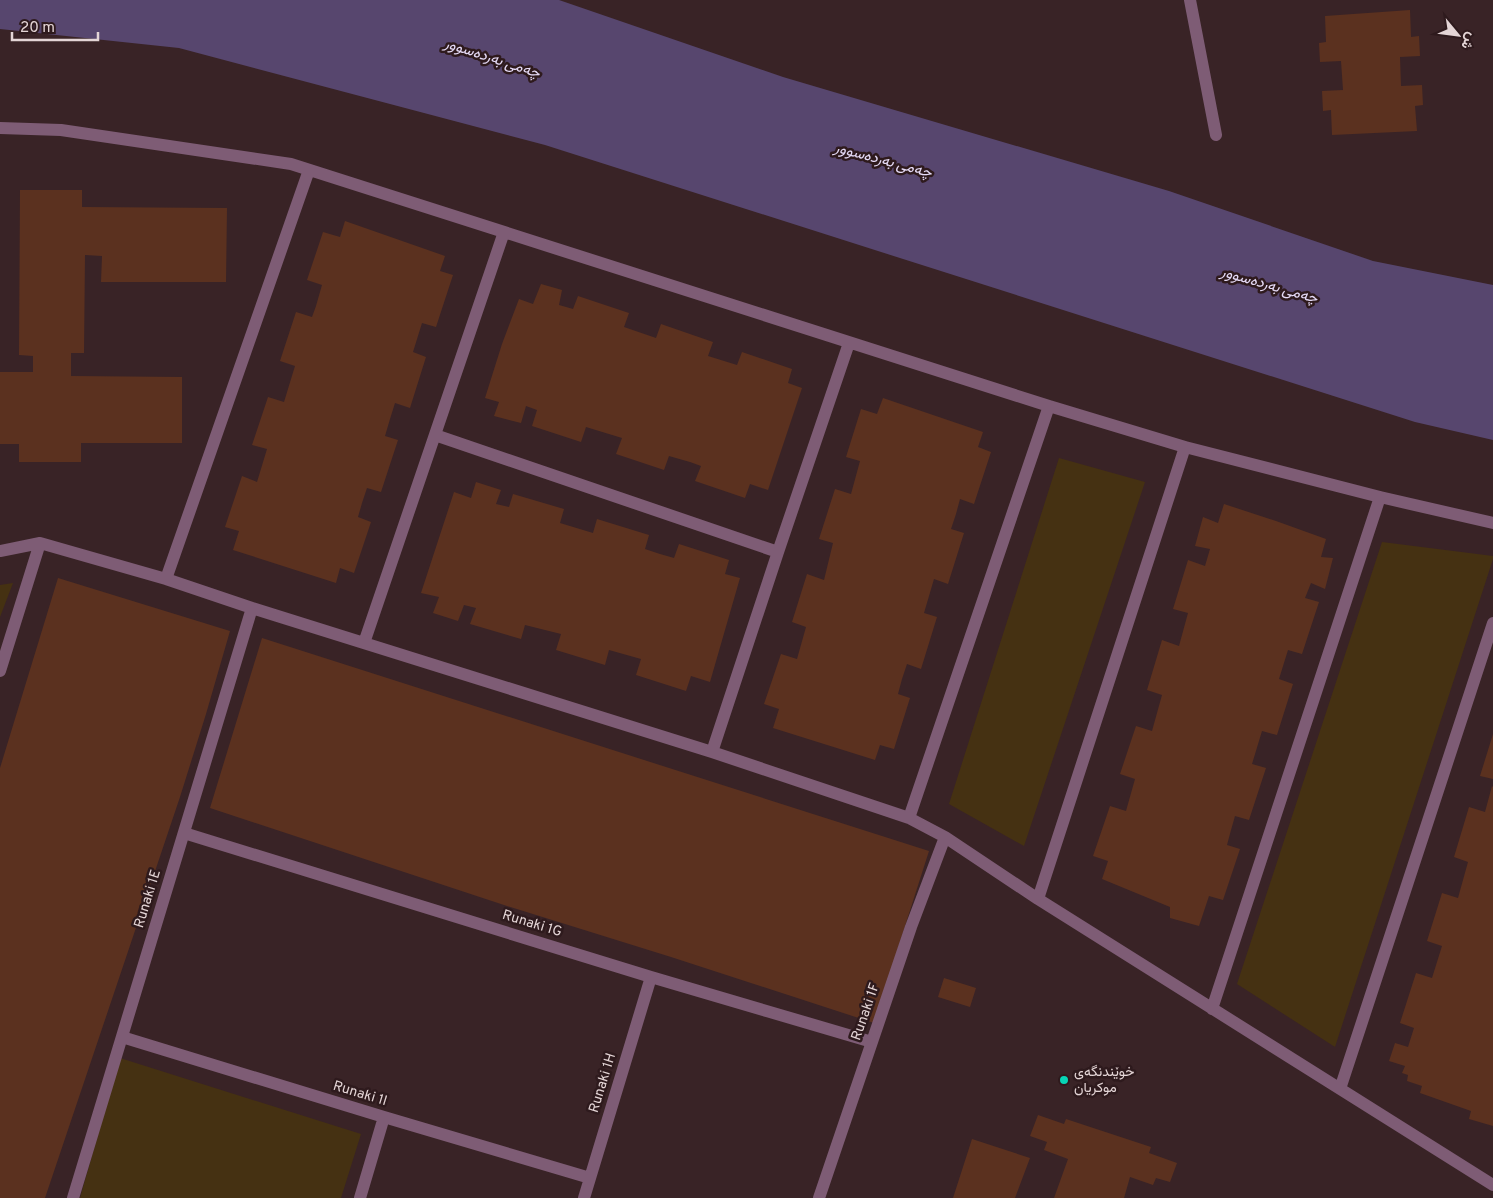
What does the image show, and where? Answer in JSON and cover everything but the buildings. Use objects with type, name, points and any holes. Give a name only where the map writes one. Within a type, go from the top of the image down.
[{"type":"street","points":[[1190,0],[1216,135]]},
{"type":"street","points":[[0,128],[61,130],[291,164],[849,343],[1184,447],[1380,498],[1493,523]]},
{"type":"street","points":[[166,579],[309,170]]},
{"type":"street","points":[[364,643],[504,232]]},
{"type":"street","points":[[712,752],[849,343]]},
{"type":"street","points":[[909,818],[1049,406]]},
{"type":"street","points":[[435,435],[778,552]]},
{"type":"street","points":[[1038,899],[1184,447]]},
{"type":"street","points":[[1212,1009],[1380,498]]},
{"type":"street","points":[[0,671],[40,543]]},
{"type":"street","points":[[0,552],[40,543],[166,579],[252,608],[712,752],[909,818],[945,837],[1038,899],[1493,1185]]},
{"type":"street","name":"Runaki 1E","points":[[73,1198],[252,608]]},
{"type":"street","points":[[1340,1089],[1493,623]]},
{"type":"street","name":"Runaki 1G","points":[[184,834],[651,977],[872,1042]]},
{"type":"street","name":"Runaki 1F","points":[[819,1198],[911,927],[945,837]]},
{"type":"street","name":"Runaki 1H","points":[[584,1198],[651,977]]},
{"type":"street","name":"Runaki 1I","points":[[122,1037],[590,1178]]},
{"type":"street","points":[[360,1198],[384,1117]]},
{"type":"shaded area","points":[[1059,458],[1145,482],[1024,846],[949,804]]},
{"type":"shaded area","points":[[1382,542],[1493,556],[1493,559],[1335,1047],[1237,984]]},
{"type":"shaded area","points":[[13,583],[0,617],[0,585]]},
{"type":"shaded area","points":[[120,1058],[361,1134],[341,1198],[80,1198]]},
{"type":"water","name":"چەمی بەردەسوور","points":[[0,0],[559,0],[783,77],[1169,191],[1373,261],[1493,285],[1493,440],[1415,422],[545,145],[179,48],[0,29]]},
{"type":"place","name":"خوێندنگەی موکریان","points":[[1064,1080]]}]
